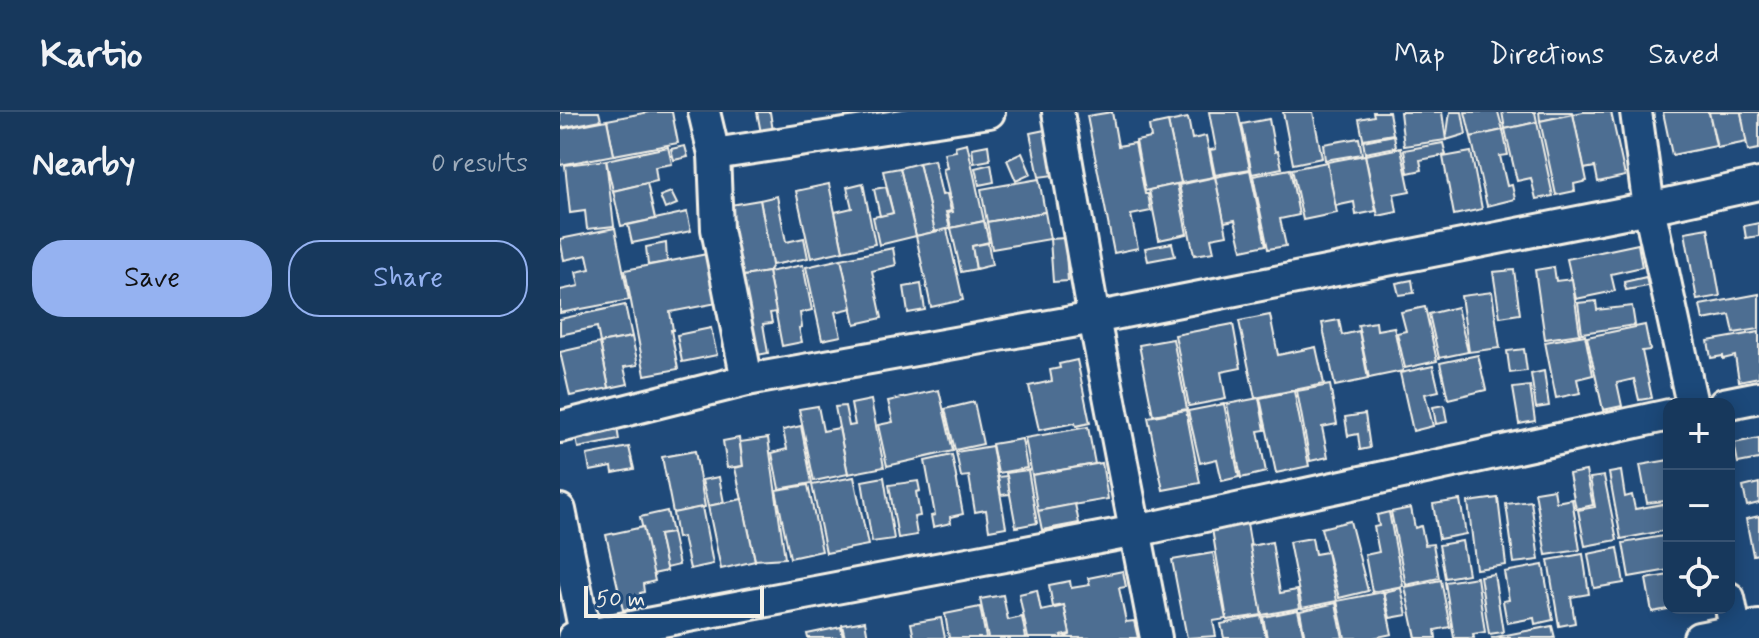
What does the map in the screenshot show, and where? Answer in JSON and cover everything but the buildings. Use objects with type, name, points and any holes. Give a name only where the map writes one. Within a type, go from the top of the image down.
[{"type":"street","points":[[704,112],[714,154],[717,229],[747,380]]},
{"type":"street","points":[[714,154],[989,112]]},
{"type":"street","points":[[1058,112],[1156,638]]},
{"type":"street","points":[[1636,112],[1649,208],[1691,398]]},
{"type":"street","points":[[560,427],[747,380],[1094,318],[1759,184]]},
{"type":"street","points":[[1735,402],[1759,397]]},
{"type":"street","points":[[560,510],[582,637],[1136,531],[1663,416]]},
{"type":"street","points":[[1699,638],[1744,631],[1735,611]]}]
